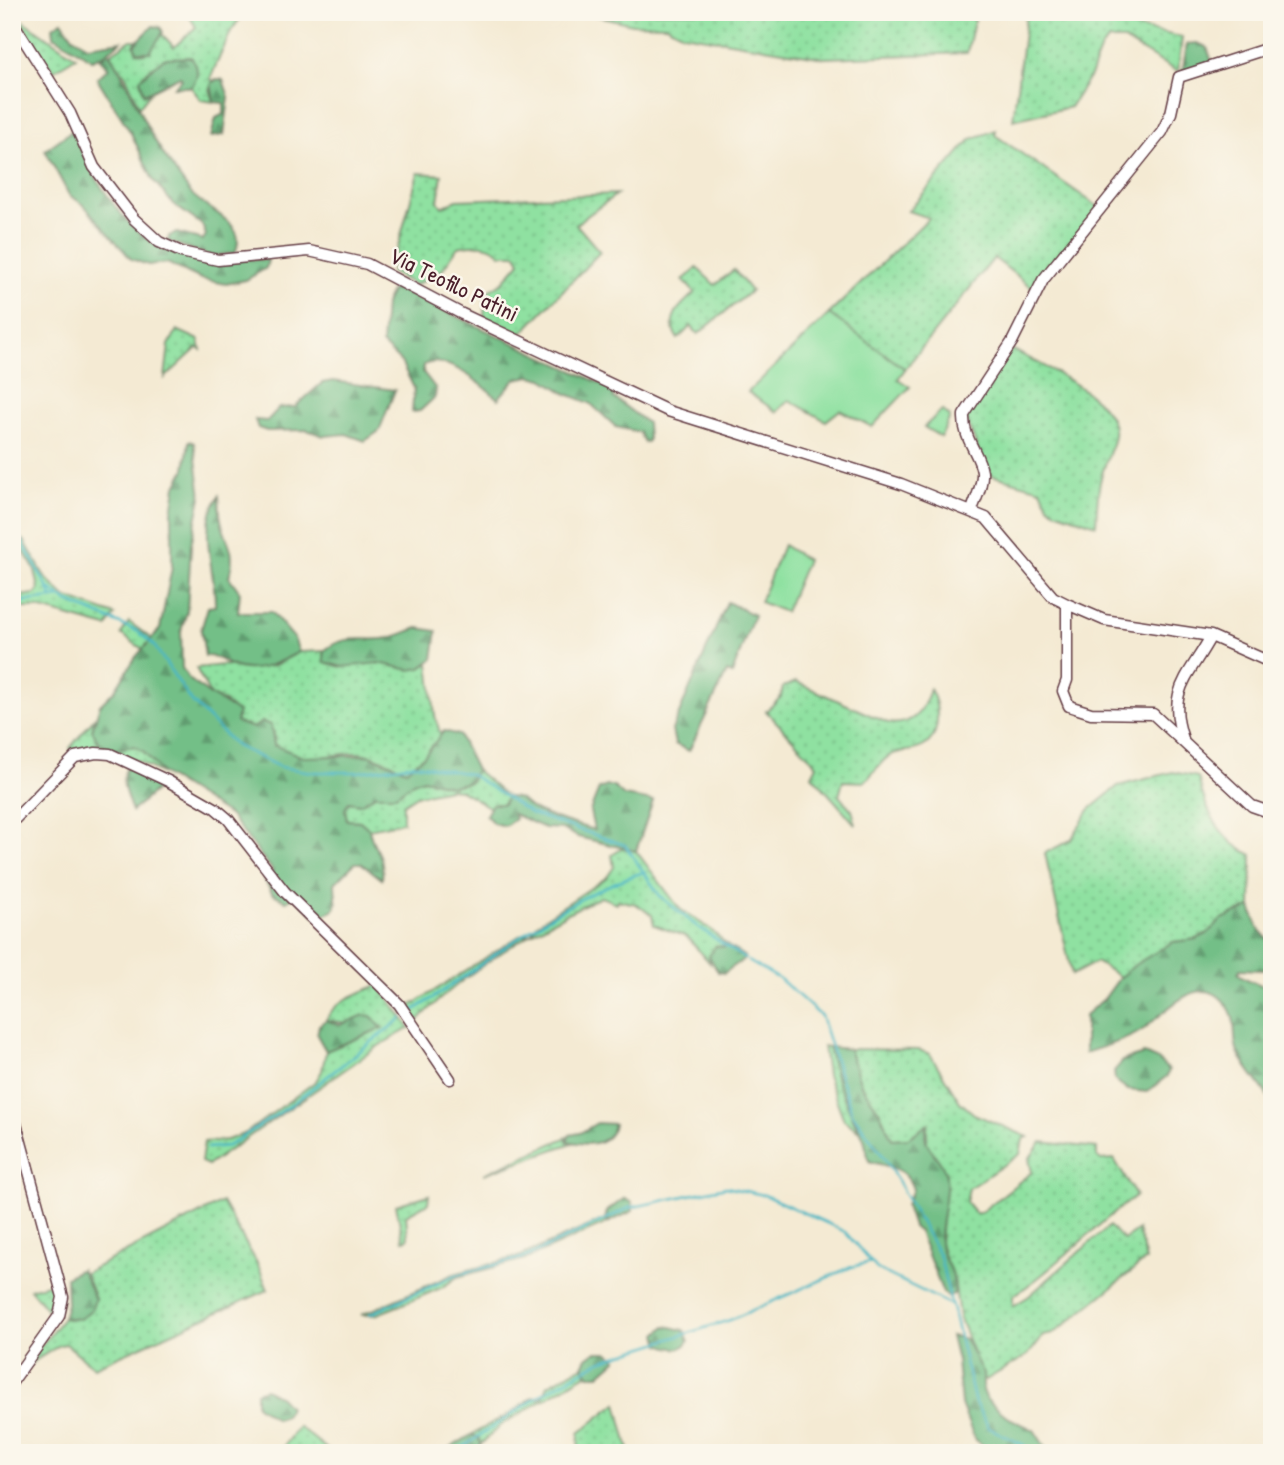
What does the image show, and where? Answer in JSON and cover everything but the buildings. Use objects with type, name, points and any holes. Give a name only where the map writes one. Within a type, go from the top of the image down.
[{"type":"street","name":"Via Teofilo Patini","points":[[12,21],[70,113],[94,167],[134,219],[159,242],[181,252],[218,260],[309,251],[365,263],[462,314],[668,411],[901,484],[972,510],[986,518],[1053,597],[1104,620],[1210,636],[1272,663]]},
{"type":"street","points":[[972,510],[981,486],[982,471],[964,428],[964,415],[1012,342],[1043,280],[1151,148],[1171,113],[1179,77],[1272,47]]},
{"type":"street","points":[[1068,604],[1067,680],[1063,691],[1069,706],[1091,713],[1153,714],[1252,806],[1272,813]]},
{"type":"street","points":[[1184,741],[1175,702],[1181,684],[1210,636]]},
{"type":"street","points":[[12,822],[75,757],[96,753],[110,754],[215,808],[228,819],[285,892],[399,1004],[450,1079]]},
{"type":"street","points":[[12,1109],[63,1297],[59,1316],[12,1382]]},
{"type":"green space","points":[[187,12],[245,12],[231,31],[210,79],[213,80],[210,89],[214,102],[201,100],[191,87],[195,82],[191,57],[163,62],[151,68],[140,79],[144,94],[150,93],[139,107],[126,76],[110,54],[131,40],[137,40],[134,45],[137,52],[145,54],[162,34],[174,47],[196,27]]},
{"type":"green space","points":[[581,12],[976,12],[967,53],[824,58],[683,34],[666,25],[632,24]]},
{"type":"green space","points":[[1074,15],[1182,37],[1178,72],[1124,40],[1109,40],[1101,48],[1090,76],[1070,107],[1013,120],[1026,16],[1068,18]]},
{"type":"green space","points":[[17,17],[76,57],[53,71]]},
{"type":"green space","points":[[62,21],[73,37],[88,46],[121,41],[108,52],[152,136],[189,191],[231,225],[238,242],[235,253],[211,256],[168,241],[169,236],[177,233],[203,240],[206,235],[202,225],[173,204],[153,180],[131,133],[97,78],[109,68],[100,59],[107,53],[92,60],[54,36],[53,27]]},
{"type":"green space","points":[[153,26],[160,27],[163,32],[150,52],[137,52],[134,45]]},
{"type":"green space","points":[[1197,43],[1207,47],[1213,65],[1182,74],[1187,44]]},
{"type":"green space","points":[[191,57],[197,72],[191,87],[174,87],[182,79],[180,76],[144,94],[140,79],[164,58]]},
{"type":"green space","points":[[217,79],[223,80],[229,97],[224,135],[211,137],[216,118],[224,114],[224,103],[214,102],[211,84]]},
{"type":"green space","points":[[73,130],[100,185],[113,204],[142,235],[177,253],[210,258],[268,260],[266,268],[246,280],[226,284],[201,279],[167,263],[148,265],[131,259],[83,204],[69,195],[45,150]]},
{"type":"green space","points":[[996,130],[995,135],[1100,208],[1035,290],[994,258],[905,369],[829,314],[929,218],[908,211],[971,139]]},
{"type":"green space","points":[[418,173],[442,175],[438,201],[442,207],[457,200],[617,194],[576,224],[600,252],[521,334],[484,319],[485,293],[503,282],[520,262],[516,254],[501,254],[492,247],[481,245],[458,247],[440,273],[415,285],[391,272]]},
{"type":"green space","points":[[697,268],[715,285],[734,270],[751,291],[698,334],[691,326],[678,339],[674,332],[673,319],[684,302],[695,293],[683,280]]},
{"type":"green space","points":[[393,287],[617,391],[613,397],[647,423],[648,441],[644,443],[639,432],[616,427],[590,403],[567,394],[543,379],[531,376],[515,379],[498,399],[463,372],[442,363],[424,365],[423,372],[436,389],[435,397],[420,411],[412,412],[414,388],[401,362],[382,344],[385,304]]},
{"type":"green space","points":[[829,314],[905,369],[898,379],[910,387],[872,427],[840,410],[826,421],[789,400],[777,412],[748,392]]},
{"type":"green space","points":[[177,330],[199,340],[201,350],[197,348],[165,378],[169,345]]},
{"type":"green space","points":[[1011,349],[1075,384],[1104,408],[1112,422],[1114,435],[1100,482],[1096,525],[1055,511],[1048,505],[1041,489],[987,474],[966,418]]},
{"type":"green space","points":[[333,381],[395,390],[379,431],[365,441],[346,434],[324,436],[307,430],[267,431],[258,428],[255,420],[267,421],[279,408],[295,407],[322,383]]},
{"type":"green space","points":[[942,410],[950,417],[941,437],[924,427]]},
{"type":"green space","points":[[189,441],[194,443],[201,497],[191,545],[187,611],[181,631],[182,668],[189,679],[238,712],[236,722],[253,728],[262,722],[271,725],[274,745],[303,757],[370,755],[406,770],[424,756],[444,731],[459,735],[476,770],[470,782],[451,786],[424,779],[413,782],[396,795],[375,795],[360,804],[349,802],[345,809],[347,820],[360,821],[369,829],[382,862],[382,879],[361,863],[355,863],[335,883],[334,909],[316,917],[295,896],[286,901],[272,893],[264,879],[273,871],[230,816],[163,774],[143,751],[134,746],[114,750],[98,742],[92,730],[100,705],[115,690],[135,658],[160,629],[172,567],[172,512],[176,486],[185,469]]},
{"type":"green space","points":[[219,496],[221,520],[232,559],[229,577],[240,592],[238,612],[272,612],[294,638],[299,652],[266,667],[239,668],[205,656],[201,630],[208,607],[215,606],[209,523]]},
{"type":"green space","points":[[16,539],[24,540],[45,577],[65,597],[115,615],[107,627],[38,608],[12,608],[12,597],[35,594],[39,589],[35,570]]},
{"type":"green space","points":[[783,545],[807,560],[785,612],[760,602]]},
{"type":"green space","points":[[727,602],[754,615],[732,674],[727,672],[689,751],[675,744],[672,730]]},
{"type":"green space","points":[[129,622],[152,639],[144,650],[121,634]]},
{"type":"green space","points":[[418,628],[437,631],[433,659],[421,668],[410,670],[379,663],[342,667],[324,662],[324,651],[340,642],[390,638]]},
{"type":"green space","points":[[324,651],[324,662],[342,667],[366,662],[421,668],[429,663],[435,716],[441,736],[424,756],[406,770],[380,758],[360,753],[312,758],[292,755],[274,744],[274,732],[262,722],[253,728],[236,722],[225,702],[210,695],[196,668],[223,665],[246,668],[273,666],[299,652]]},
{"type":"green space","points":[[796,682],[888,723],[910,720],[920,711],[930,689],[933,695],[937,719],[930,741],[920,748],[888,757],[864,782],[843,781],[839,796],[852,810],[856,825],[812,775],[817,765],[766,711],[781,697],[783,687]]},
{"type":"green space","points":[[95,717],[92,730],[126,747],[134,746],[143,751],[163,774],[140,762],[112,753],[75,755],[70,748]]},
{"type":"green space","points":[[129,766],[165,782],[132,811],[123,781],[125,770]]},
{"type":"green space","points":[[476,770],[507,797],[503,804],[489,807],[460,790],[449,789],[415,796],[403,804],[403,822],[369,829],[360,821],[347,820],[345,809],[349,802],[360,804],[375,795],[396,795],[413,782],[424,779],[451,786],[470,782]]},
{"type":"green space","points":[[1173,772],[1198,777],[1205,801],[1216,823],[1231,842],[1252,855],[1251,907],[1222,919],[1207,934],[1197,939],[1173,942],[1120,977],[1096,962],[1072,975],[1045,853],[1071,840],[1089,810],[1118,786]]},
{"type":"green space","points":[[613,786],[624,796],[653,801],[636,851],[578,837],[562,829],[545,828],[513,814],[515,819],[505,826],[493,823],[486,815],[492,804],[503,804],[507,797],[513,797],[543,814],[594,830],[590,811],[599,789]]},
{"type":"green space","points":[[623,848],[636,851],[680,909],[710,929],[729,947],[722,946],[709,956],[710,963],[687,937],[654,925],[652,915],[636,904],[617,900],[616,903],[601,897],[531,934],[538,923],[607,877],[614,867],[612,855]]},
{"type":"green space","points":[[1251,907],[1258,928],[1272,944],[1272,967],[1262,970],[1240,969],[1238,973],[1272,994],[1272,1102],[1238,1052],[1230,1010],[1219,997],[1208,991],[1184,997],[1134,1035],[1085,1053],[1085,1015],[1104,999],[1120,977],[1173,942],[1197,939],[1207,934],[1222,919]]},
{"type":"green space","points":[[531,934],[455,986],[417,1022],[409,1007],[521,935]]},
{"type":"green space","points":[[715,946],[729,947],[744,956],[743,960],[724,973],[718,972],[709,956]]},
{"type":"green space","points":[[379,985],[410,1028],[380,1045],[208,1165],[201,1162],[204,1142],[227,1140],[246,1133],[316,1081],[322,1071],[326,1051],[382,1028],[326,1020],[342,1002]]},
{"type":"green space","points":[[364,1015],[371,1016],[382,1028],[326,1051],[317,1035],[319,1025],[326,1020],[340,1025]]},
{"type":"green space","points":[[823,1046],[828,1047],[838,1084],[858,1130],[844,1120],[827,1075]]},
{"type":"green space","points":[[828,1047],[849,1049],[861,1085],[879,1111],[892,1139],[908,1138],[928,1124],[927,1144],[945,1172],[940,1242],[954,1281],[954,1294],[948,1296],[943,1293],[919,1232],[913,1227],[906,1206],[913,1189],[910,1181],[896,1169],[869,1161],[864,1139],[838,1084]]},
{"type":"green space","points":[[849,1049],[919,1050],[930,1054],[960,1102],[974,1114],[1028,1137],[1023,1139],[1020,1154],[969,1188],[966,1202],[975,1213],[980,1213],[1032,1172],[1029,1159],[1041,1142],[1097,1148],[1097,1157],[1101,1160],[1114,1159],[1136,1196],[1013,1296],[1013,1306],[1029,1296],[1109,1226],[1124,1240],[1138,1230],[1146,1260],[1053,1334],[1043,1336],[1028,1355],[984,1381],[959,1316],[954,1279],[940,1242],[946,1174],[927,1145],[927,1126],[908,1138],[892,1139],[879,1111],[861,1085]]},
{"type":"green space","points":[[1144,1054],[1158,1060],[1169,1070],[1167,1076],[1147,1092],[1128,1090],[1115,1080],[1114,1071],[1124,1060]]},
{"type":"green space","points":[[597,1123],[614,1124],[611,1132],[602,1141],[588,1144],[567,1141],[570,1135],[580,1133]]},
{"type":"green space","points":[[567,1137],[567,1141],[575,1142],[484,1174]]},
{"type":"green space","points":[[429,1195],[428,1203],[406,1215],[408,1239],[403,1240],[396,1205]]},
{"type":"green space","points":[[625,1198],[632,1202],[633,1211],[609,1222],[605,1219],[607,1211]]},
{"type":"green space","points":[[222,1202],[257,1263],[268,1290],[94,1367],[66,1344],[25,1367],[63,1318],[72,1320],[95,1299],[85,1273]]},
{"type":"green space","points":[[605,1219],[609,1222],[528,1258],[457,1277],[443,1287],[408,1302],[375,1315],[361,1315],[454,1274],[521,1256]]},
{"type":"green space","points":[[81,1269],[95,1299],[92,1309],[80,1319],[63,1318],[67,1304],[66,1277]]},
{"type":"green space","points":[[54,1282],[62,1301],[55,1319],[30,1289]]},
{"type":"green space","points":[[666,1326],[684,1330],[689,1341],[686,1345],[671,1348],[660,1344],[657,1334]]},
{"type":"green space","points":[[951,1336],[966,1339],[983,1374],[983,1390],[987,1400],[1009,1418],[1034,1430],[1049,1453],[994,1453],[975,1440],[961,1404],[957,1361]]},
{"type":"green space","points":[[595,1352],[608,1352],[617,1359],[599,1375],[589,1375],[583,1366],[587,1358]]},
{"type":"green space","points":[[583,1366],[588,1373],[501,1425],[481,1444],[478,1437],[471,1435],[513,1412],[533,1397],[543,1397],[548,1385]]},
{"type":"green space","points":[[265,1389],[280,1397],[289,1407],[285,1416],[276,1419],[256,1405],[256,1392]]},
{"type":"green space","points":[[617,1403],[629,1450],[578,1453],[579,1433]]},
{"type":"green space","points":[[298,1426],[328,1450],[326,1453],[279,1453]]},
{"type":"green space","points":[[471,1435],[478,1437],[481,1444],[477,1453],[442,1453]]},
{"type":"waterway","points":[[12,507],[20,541]]},
{"type":"waterway","points":[[21,540],[48,588],[68,602],[137,631],[153,644],[192,702],[236,746],[280,767],[312,772],[357,772],[416,764],[470,774],[532,814],[625,845],[660,896],[695,925],[745,959]]},
{"type":"waterway","points":[[48,589],[52,597]]},
{"type":"waterway","points":[[12,603],[61,597]]},
{"type":"waterway","points":[[413,1011],[552,915],[582,898],[644,872]]},
{"type":"waterway","points":[[748,961],[781,980],[821,1016],[852,1113],[885,1159],[940,1257],[975,1403],[989,1428],[1024,1445],[1030,1453]]},
{"type":"waterway","points":[[207,1148],[228,1146],[287,1108],[402,1018]]},
{"type":"waterway","points":[[370,1314],[456,1275],[526,1257],[629,1208],[726,1187],[764,1195],[845,1232],[877,1269],[951,1305]]},
{"type":"waterway","points":[[454,1453],[542,1394],[600,1361],[730,1320],[851,1267],[871,1262]]}]
